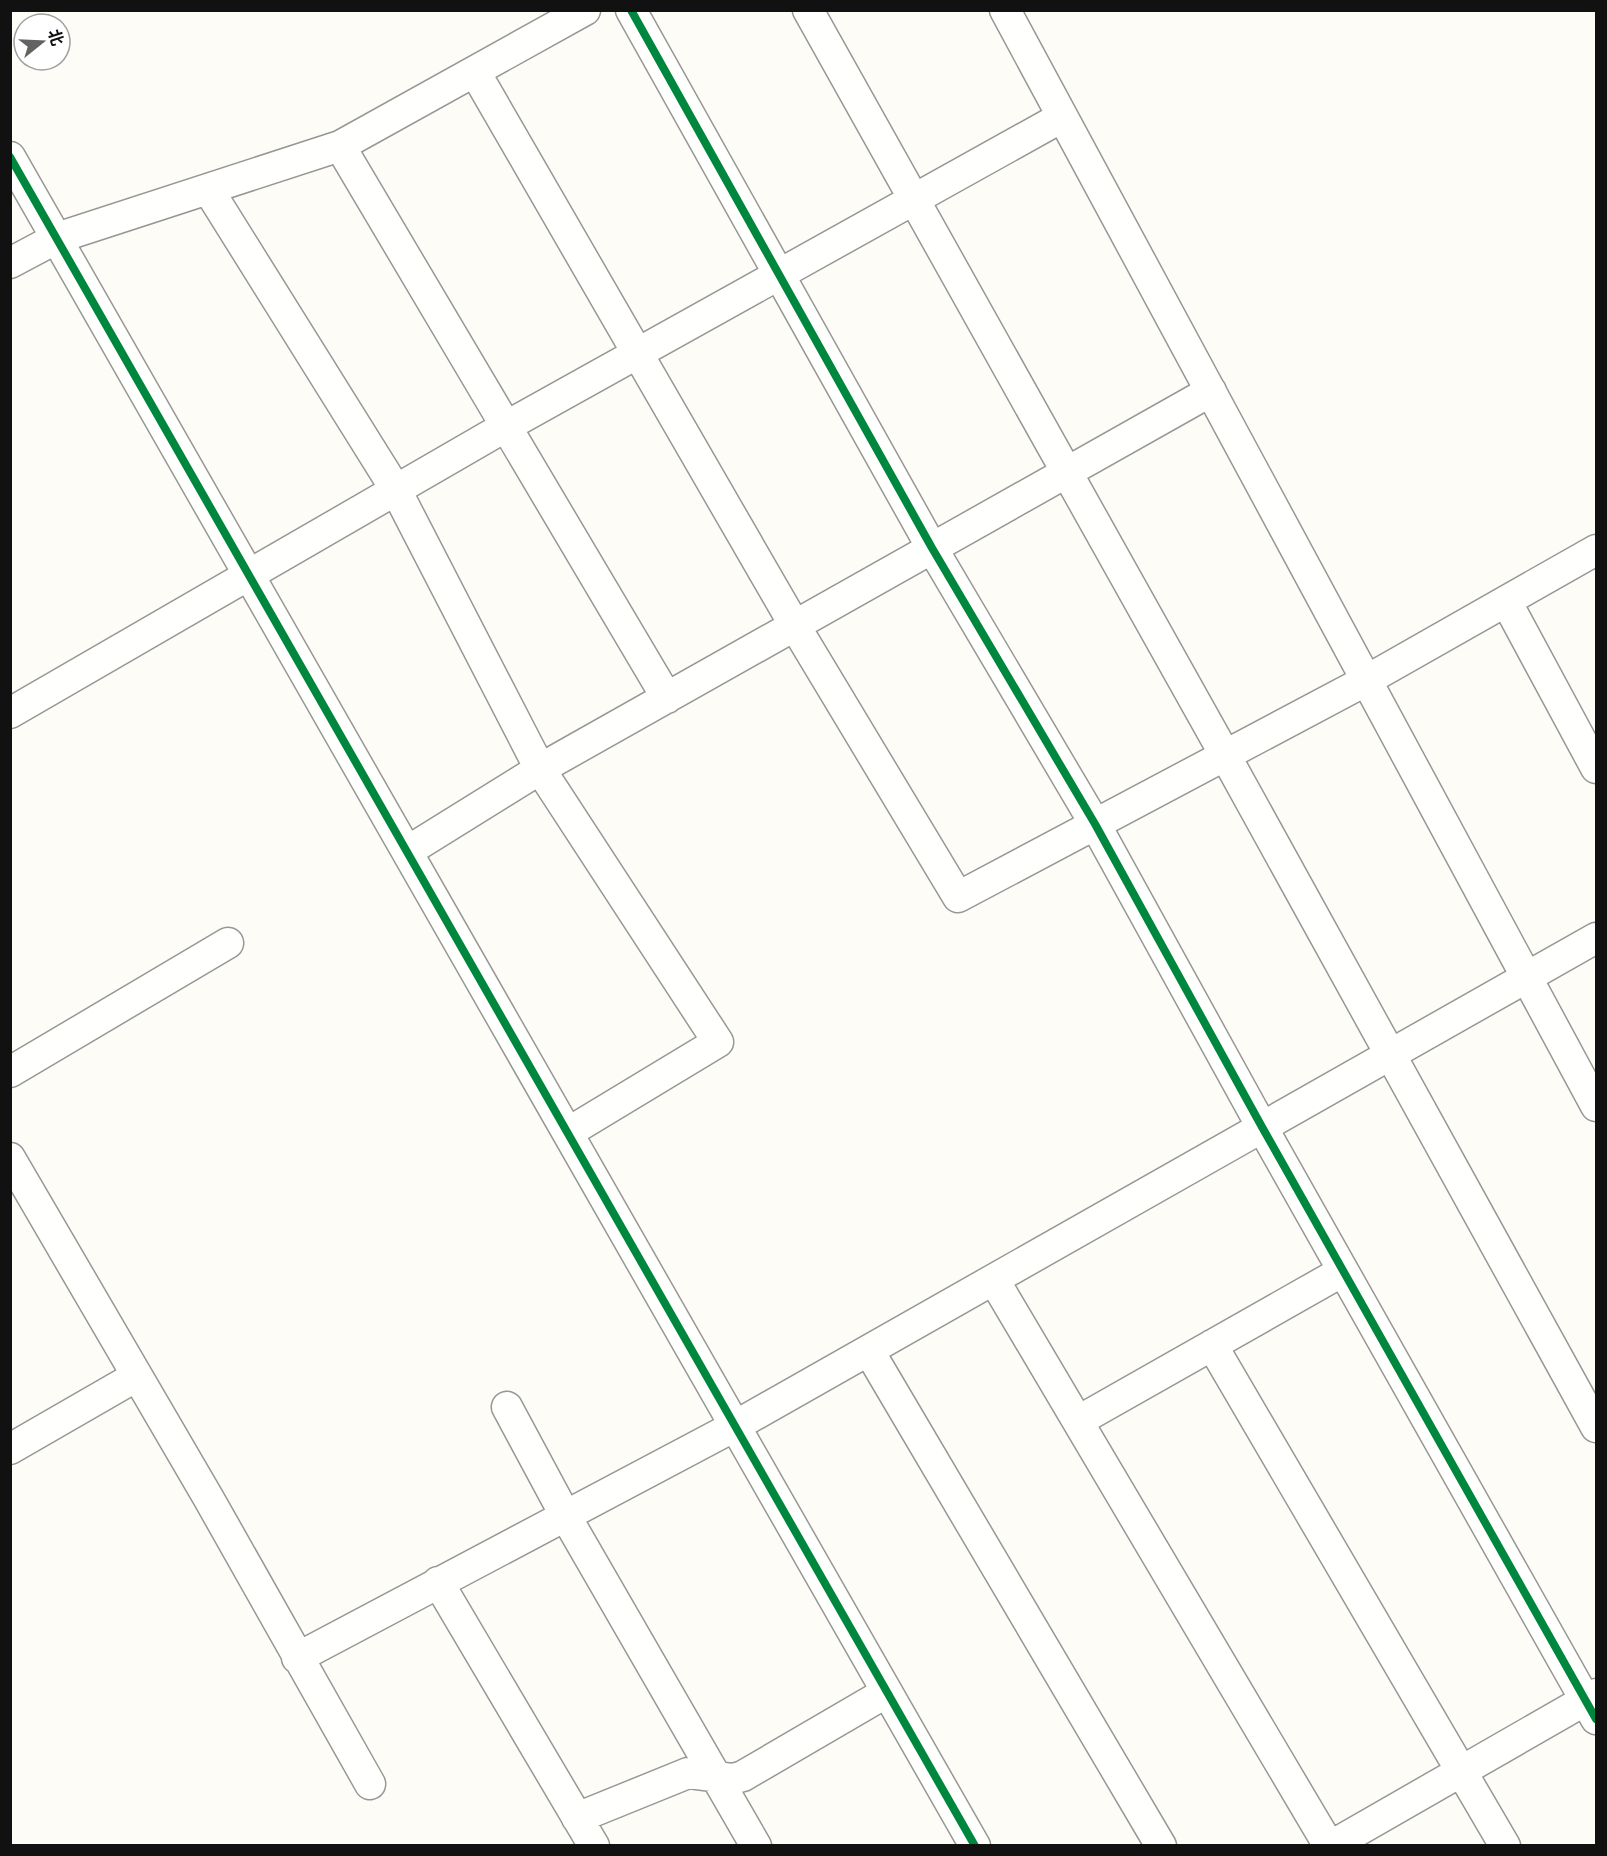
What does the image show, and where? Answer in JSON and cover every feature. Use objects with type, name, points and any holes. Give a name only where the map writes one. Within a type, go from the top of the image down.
[{"type":"street","points":[[10,263],[57,238],[340,146],[585,10]]},
{"type":"street","points":[[631,10],[932,548],[1095,824],[1343,1271],[1593,1704],[1462,1772],[1330,1845],[1080,1420],[994,1280]]},
{"type":"street","points":[[808,10],[1225,755],[1596,1427]]},
{"type":"street","points":[[1005,10],[1596,1106]]},
{"type":"street","points":[[475,72],[795,626],[958,897],[1367,680],[1596,550]]},
{"type":"street","points":[[10,712],[505,427],[915,201],[1062,117]]},
{"type":"street","points":[[340,146],[667,698]]},
{"type":"street","points":[[10,156],[975,1845]]},
{"type":"street","points":[[208,189],[396,490],[540,769],[718,1042],[569,1132]]},
{"type":"street","points":[[408,851],[540,769],[1211,391]]},
{"type":"street","points":[[1506,601],[1596,768]]},
{"type":"street","points":[[297,1658],[735,1426],[1596,938]]},
{"type":"street","points":[[10,1072],[228,943]]},
{"type":"street","points":[[10,1158],[135,1377],[209,1499],[370,1784]]},
{"type":"street","points":[[1080,1420],[1343,1271]]},
{"type":"street","points":[[1212,1345],[1505,1845]]},
{"type":"street","points":[[869,1351],[1161,1845]]},
{"type":"street","points":[[14,1439],[135,1377]]},
{"type":"street","points":[[507,1407],[565,1515],[756,1845]]},
{"type":"street","points":[[438,1582],[594,1845]]},
{"type":"street","points":[[577,1818],[688,1773],[733,1779],[743,1776],[887,1692]]},
{"type":"cycle path","points":[[631,10],[932,548],[1095,824],[1262,1127],[1596,1719]]},
{"type":"cycle path","points":[[10,157],[975,1846]]}]
